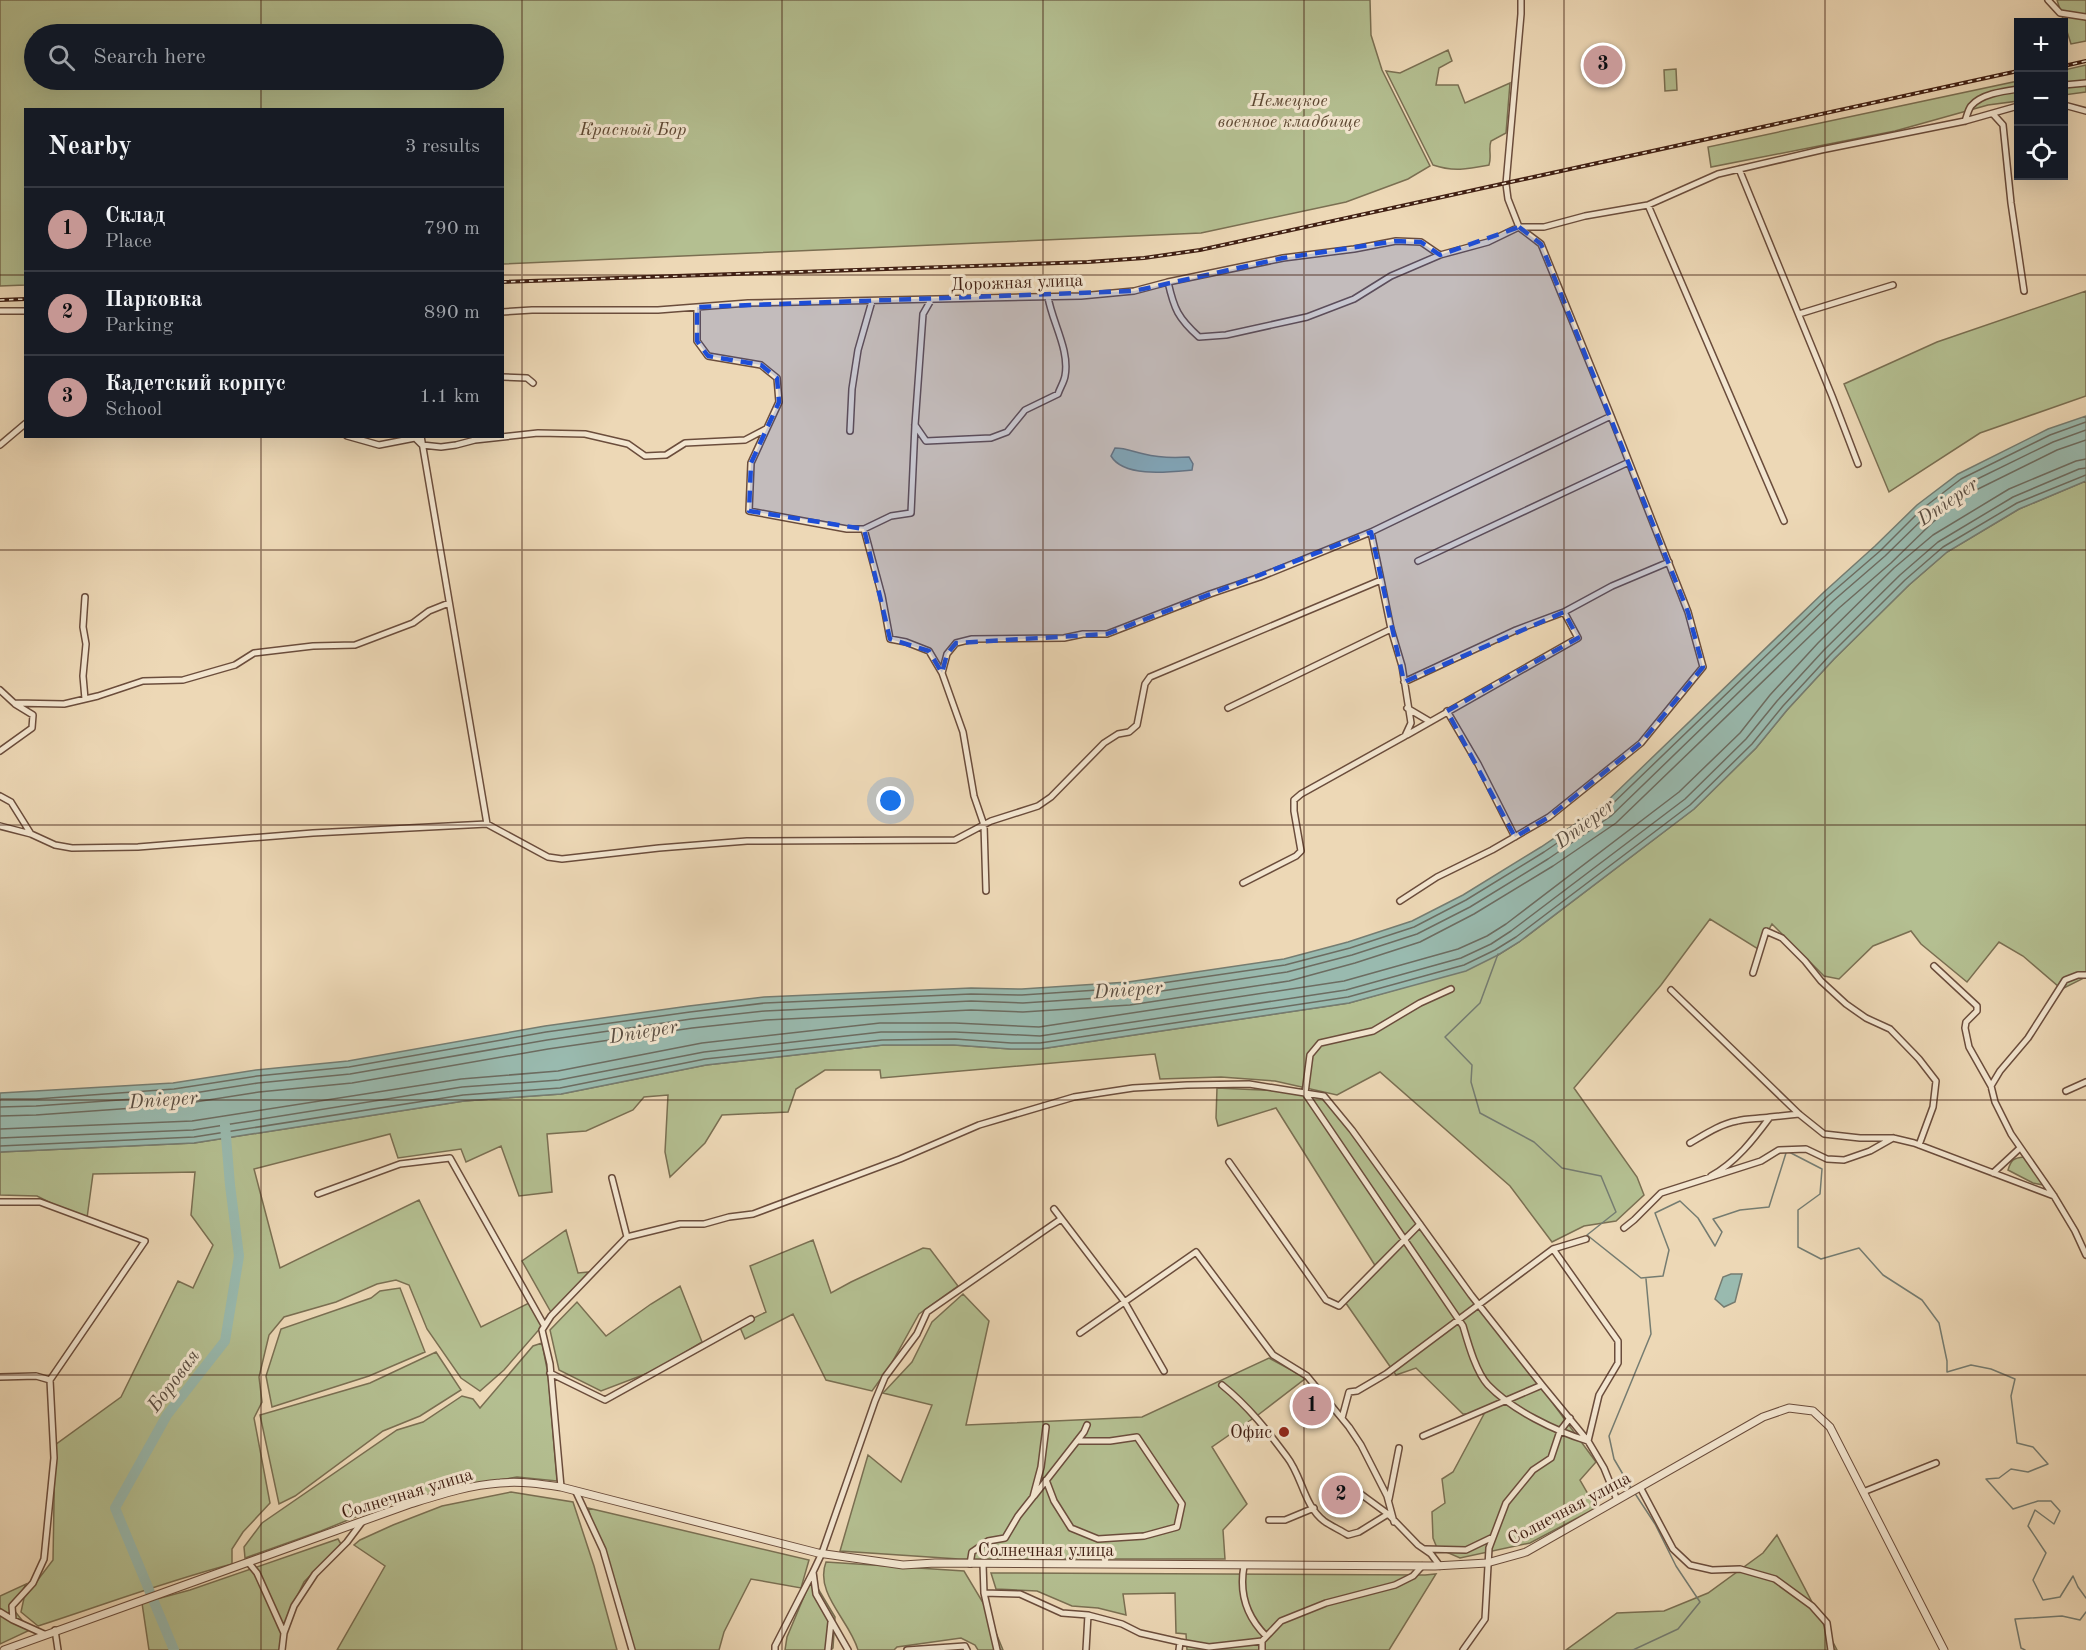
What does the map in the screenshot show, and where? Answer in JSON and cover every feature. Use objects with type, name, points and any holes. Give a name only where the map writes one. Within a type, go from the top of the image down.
[{"type":"street","points":[[1400,901],[1437,877],[1549,817],[1641,743],[1702,667],[1688,612],[1669,562],[1541,244],[1519,227],[1508,199],[1506,184],[1521,0]]},
{"type":"street","points":[[2048,0],[2060,13],[2086,17]]},
{"type":"street","points":[[2068,85],[2086,83]]},
{"type":"street","points":[[1965,121],[1971,106],[1982,98],[2014,89]]},
{"type":"street","points":[[2068,106],[2086,111]]},
{"type":"street","points":[[1168,282],[1173,302],[1182,322],[1199,337],[1227,335],[1307,317],[1354,299],[1391,276],[1440,255],[1488,242],[1519,227],[1544,227],[1585,216],[1648,205],[1718,174],[1821,150],[1965,121],[2014,108]]},
{"type":"street","points":[[1993,114],[2003,125],[2011,203],[2024,291]]},
{"type":"street","points":[[1739,169],[1858,464]]},
{"type":"street","points":[[1648,205],[1784,521]]},
{"type":"street","name":"Дорожная улица","points":[[504,312],[658,310],[748,303],[1048,297],[1134,291],[1283,258],[1396,241],[1421,242],[1440,255]]},
{"type":"street","points":[[1799,314],[1893,285]]},
{"type":"street","points":[[915,425],[926,441],[991,438],[1007,432],[1025,410],[1058,394],[1065,376],[1065,357],[1048,297]]},
{"type":"street","points":[[697,307],[697,341],[708,356],[761,365],[777,378],[779,402],[751,464],[749,511],[847,529],[864,529],[891,516],[911,513],[923,314],[931,300]]},
{"type":"street","points":[[850,431],[852,389],[858,350],[872,301]]},
{"type":"street","points":[[0,311],[24,311]]},
{"type":"street","points":[[504,377],[527,378],[533,384]]},
{"type":"street","points":[[942,673],[947,654],[956,643],[972,639],[1064,638],[1083,634],[1107,634],[1210,594],[1260,578],[1371,532],[1611,416]]},
{"type":"street","points":[[0,445],[24,425]]},
{"type":"street","points":[[504,437],[538,433],[585,434],[628,444],[645,456],[656,456],[666,455],[685,443],[745,440],[767,428]]},
{"type":"street","points":[[353,438],[379,446],[415,438],[422,445],[456,446],[475,440],[493,438]]},
{"type":"street","points":[[421,438],[487,824]]},
{"type":"street","points":[[1418,561],[1629,462]]},
{"type":"street","points":[[864,529],[882,596],[890,639],[906,642],[929,651],[942,673],[963,732],[974,796],[984,825],[986,891]]},
{"type":"street","points":[[1371,532],[1391,629],[1402,666],[1410,723],[1405,736]]},
{"type":"street","points":[[1404,682],[1516,630],[1564,612],[1612,586],[1669,562]]},
{"type":"street","points":[[0,826],[31,834],[55,845],[72,848],[127,847],[313,833],[487,824],[548,857],[562,859],[747,841],[955,840],[984,825],[1038,806],[1051,797],[1104,743],[1118,734],[1134,729],[1137,725],[1145,684],[1150,677],[1381,580]]},
{"type":"street","points":[[85,597],[83,627],[87,644],[83,676],[85,699]]},
{"type":"street","points":[[14,703],[64,704],[143,681],[183,680],[235,665],[254,653],[313,646],[355,645],[413,623],[429,612],[449,603]]},
{"type":"street","points":[[1243,883],[1296,856],[1301,851],[1294,800],[1301,794],[1578,639],[1564,612]]},
{"type":"street","points":[[1228,708],[1391,629]]},
{"type":"street","points":[[0,690],[14,703],[33,715],[32,728],[0,752]]},
{"type":"street","points":[[1407,708],[1429,721]]},
{"type":"street","points":[[1447,711],[1478,764],[1515,837]]},
{"type":"street","points":[[0,796],[11,802],[31,834]]},
{"type":"street","points":[[1754,973],[1766,931],[1782,938],[1821,981],[1846,1004],[1866,1018],[1890,1029],[1936,1081],[1934,1107],[1919,1145]]},
{"type":"street","points":[[1934,966],[1977,1006],[1977,1011],[1966,1022],[1966,1035],[1976,1062],[1991,1086],[1995,1102],[2020,1148],[2054,1196],[2086,1254]]},
{"type":"street","points":[[1991,1086],[2000,1071],[2028,1038],[2066,980],[2078,975],[2086,975]]},
{"type":"street","points":[[1451,989],[1420,1003],[1373,1031],[1320,1043],[1310,1055],[1305,1093],[1463,1326],[1471,1353],[1487,1384],[1521,1411],[1560,1431],[1588,1441]]},
{"type":"street","points":[[1671,990],[1799,1114],[1824,1134],[1860,1138],[1893,1138],[1919,1145],[2054,1196]]},
{"type":"street","points":[[2066,1091],[2086,1082]]},
{"type":"street","points":[[561,1486],[550,1374],[542,1330],[550,1316],[627,1237],[680,1224],[704,1224],[729,1217],[753,1214],[900,1160],[979,1125],[1074,1097],[1133,1088],[1187,1084],[1249,1084],[1324,1096],[1352,1130],[1480,1305],[1588,1441],[1604,1468],[1617,1500]]},
{"type":"street","points":[[1690,1143],[1725,1124],[1739,1120],[1799,1114]]},
{"type":"street","points":[[1699,1182],[1726,1168],[1754,1139],[1770,1117]]},
{"type":"street","points":[[1624,1228],[1661,1193],[1761,1161],[1779,1150],[1806,1149],[1827,1159],[1844,1160],[1870,1151],[1893,1138]]},
{"type":"street","points":[[1993,1173],[2020,1148]]},
{"type":"street","points":[[318,1194],[400,1164],[450,1158],[544,1325]]},
{"type":"street","points":[[1229,1162],[1326,1300],[1339,1306],[1420,1224]]},
{"type":"street","points":[[612,1178],[627,1237]]},
{"type":"street","points":[[0,1202],[40,1202],[145,1241],[50,1380],[54,1458],[44,1559],[33,1583],[12,1606],[13,1620]]},
{"type":"street","points":[[1054,1209],[1124,1301],[1164,1371]]},
{"type":"street","points":[[775,1650],[822,1553],[885,1377],[917,1334],[927,1312],[1061,1219]]},
{"type":"street","points":[[1342,1418],[1349,1392],[1386,1374],[1553,1249],[1586,1239]]},
{"type":"street","points":[[1553,1249],[1618,1341],[1618,1363],[1599,1395],[1588,1441]]},
{"type":"street","points":[[1080,1333],[1197,1252],[1273,1355],[1307,1376],[1342,1418],[1361,1445],[1388,1501],[1394,1522]]},
{"type":"street","points":[[550,1374],[605,1400],[751,1319]]},
{"type":"street","points":[[0,1377],[36,1376],[50,1380]]},
{"type":"street","points":[[1222,1385],[1261,1421],[1273,1441],[1289,1458],[1308,1500],[1322,1520],[1348,1535],[1359,1532],[1388,1514]]},
{"type":"street","points":[[1423,1436],[1542,1385]]},
{"type":"street","name":"Солнечная улица","points":[[4,1650],[363,1521],[454,1491],[499,1483],[528,1482],[561,1486],[576,1492],[822,1553],[903,1565],[1440,1566],[1487,1563],[1526,1552],[1763,1417],[1789,1408],[1813,1411],[1830,1427],[1944,1650]]},
{"type":"street","points":[[1462,1650],[1485,1619],[1487,1563],[1493,1537],[1506,1503],[1533,1470],[1551,1458],[1560,1431],[1570,1418]]},
{"type":"street","points":[[969,1564],[972,1552],[988,1541],[1005,1538],[1018,1516],[1087,1425]]},
{"type":"street","points":[[1033,1497],[1041,1467],[1046,1427]]},
{"type":"street","points":[[1046,1480],[1054,1501],[1071,1528],[1098,1539],[1144,1536],[1177,1527],[1182,1504],[1137,1437],[1110,1441],[1077,1441]]},
{"type":"street","points":[[1388,1501],[1399,1448]]},
{"type":"street","points":[[1863,1492],[1936,1463]]},
{"type":"street","points":[[1343,1481],[1388,1514],[1440,1566]]},
{"type":"street","points":[[1640,1488],[1673,1549],[1690,1565],[1712,1570],[1740,1569],[1775,1579],[1812,1606],[1827,1623],[1831,1650]]},
{"type":"street","points":[[576,1492],[603,1550],[632,1650]]},
{"type":"street","points":[[1269,1520],[1285,1520],[1314,1508]]},
{"type":"street","points":[[282,1650],[284,1633],[294,1606],[315,1574],[347,1542],[363,1521]]},
{"type":"street","points":[[1423,1549],[1466,1550],[1493,1537]]},
{"type":"street","points":[[248,1562],[257,1573],[284,1633]]},
{"type":"street","points":[[983,1564],[984,1593],[997,1650]]},
{"type":"street","points":[[1244,1566],[1241,1581],[1244,1600],[1255,1625],[1264,1638]]},
{"type":"street","points":[[1262,1650],[1264,1638],[1281,1621],[1326,1603],[1395,1585],[1413,1576],[1422,1566]]},
{"type":"street","points":[[813,1572],[816,1594],[848,1650]]},
{"type":"street","points":[[984,1593],[1020,1594],[1062,1613],[1088,1615],[1122,1624],[1140,1633],[1209,1647],[1264,1638]]},
{"type":"street","points":[[0,1612],[44,1634]]},
{"type":"street","points":[[1086,1650],[1088,1615]]},
{"type":"street","points":[[828,1650],[831,1620]]},
{"type":"street","points":[[55,1630],[58,1650]]},
{"type":"street","points":[[1179,1650],[1180,1642]]},
{"type":"street","points":[[907,1650],[965,1646],[967,1650]]},
{"type":"highlighted area","points":[[1519,227],[1541,244],[1688,612],[1703,667],[1641,743],[1549,817],[1515,837],[1447,711],[1578,638],[1564,612],[1404,682],[1371,532],[1107,634],[956,643],[947,654],[942,673],[929,651],[890,639],[864,529],[749,511],[751,463],[779,402],[777,378],[761,365],[708,356],[697,341],[697,307],[1134,291],[1283,258],[1396,241],[1421,242],[1440,255]]},
{"type":"green space","name":"Красный Бор","points":[[0,0],[1370,0],[1371,35],[1382,70],[1430,166],[1408,179],[1346,202],[1201,233],[504,264],[504,108],[24,108],[24,285],[0,286]]},
{"type":"green space","points":[[2057,0],[2086,0],[2086,41],[2071,44],[2068,35],[2068,18],[2063,18]]},
{"type":"green space","points":[[1448,50],[1452,61],[1439,68],[1436,85],[1458,85],[1465,103],[1510,83],[1506,133],[1491,141],[1489,165],[1454,169],[1433,165],[1386,71],[1400,73]]},
{"type":"green space","points":[[2086,65],[2086,92],[2068,94],[2068,69]]},
{"type":"green space","points":[[1676,69],[1677,90],[1665,91],[1664,70]]},
{"type":"green space","points":[[2014,82],[2014,102],[1988,105],[1895,131],[1711,167],[1708,147]]},
{"type":"green space","points":[[2086,291],[2086,396],[1980,433],[1889,492],[1844,384],[1937,342]]},
{"type":"green space","points":[[2086,481],[2086,977],[2064,988],[2058,986],[2023,956],[1999,942],[1967,982],[1921,944],[1911,931],[1873,946],[1839,979],[1824,976],[1772,924],[1758,949],[1710,919],[1661,985],[1574,1088],[1637,1177],[1644,1195],[1616,1221],[1584,1226],[1552,1242],[1510,1186],[1380,1072],[1337,1095],[1275,1081],[1221,1077],[1160,1079],[1155,1054],[881,1078],[880,1070],[825,1070],[796,1089],[788,1112],[722,1115],[705,1143],[670,1177],[665,1152],[668,1095],[644,1097],[633,1110],[586,1131],[547,1134],[552,1192],[519,1196],[501,1146],[466,1162],[461,1149],[398,1158],[390,1134],[254,1169],[280,1268],[419,1200],[481,1327],[531,1302],[543,1325],[504,1370],[480,1391],[461,1378],[427,1329],[409,1285],[396,1280],[377,1284],[336,1302],[284,1317],[269,1335],[259,1377],[262,1402],[254,1418],[270,1503],[243,1532],[232,1549],[232,1564],[38,1626],[21,1612],[24,1598],[53,1560],[55,1445],[121,1397],[178,1281],[193,1288],[213,1245],[191,1215],[195,1172],[93,1174],[85,1220],[37,1196],[0,1195],[0,1152],[194,1143],[464,1101],[561,1094],[706,1065],[883,1045],[954,1045],[1040,1049],[1349,1003],[1405,987],[1498,955],[1519,942],[1694,809],[1756,748],[1834,659],[1909,585],[1947,552],[2019,509]]},
{"type":"green space","points":[[1217,1088],[1327,1096],[1596,1462],[1580,1480],[1596,1508],[1530,1543],[1460,1558],[1437,1548],[1433,1538],[1432,1512],[1445,1503],[1442,1479],[1453,1472],[1484,1414],[1463,1414],[1416,1368],[1396,1375],[1343,1299],[1376,1267],[1276,1108],[1218,1126]]},
{"type":"green space","points":[[2024,1157],[2048,1186],[2033,1183],[2008,1170],[2013,1160]]},
{"type":"green space","points":[[566,1230],[578,1273],[589,1272],[552,1314],[522,1261]]},
{"type":"green space","points":[[813,1240],[831,1293],[923,1248],[930,1249],[958,1286],[919,1314],[890,1366],[872,1391],[826,1380],[793,1314],[745,1339],[739,1325],[766,1312],[750,1266]]},
{"type":"green space","points":[[680,1286],[702,1342],[656,1370],[601,1391],[559,1370],[550,1330],[577,1302],[606,1336]]},
{"type":"green space","points":[[400,1288],[425,1352],[369,1376],[272,1407],[266,1376],[281,1329],[371,1298],[380,1291]]},
{"type":"green space","points":[[963,1294],[989,1321],[966,1425],[1142,1417],[1269,1358],[1306,1378],[1212,1447],[1247,1504],[1223,1530],[1225,1559],[959,1559],[840,1551],[868,1455],[901,1482],[932,1405],[883,1393],[912,1362],[932,1322]]},
{"type":"green space","points":[[542,1343],[548,1374],[557,1481],[517,1477],[458,1487],[380,1507],[245,1558],[244,1547],[262,1523],[397,1430],[423,1422],[462,1396],[473,1399],[480,1408],[533,1346]]},
{"type":"green space","points":[[436,1352],[461,1390],[420,1416],[383,1431],[295,1496],[279,1504],[260,1415],[370,1383]]},
{"type":"green space","points":[[511,1492],[573,1502],[594,1566],[617,1650],[337,1650],[385,1566],[354,1545],[393,1525],[442,1506]]},
{"type":"green space","points":[[588,1508],[809,1560],[801,1588],[751,1579],[724,1632],[719,1650],[632,1650]]},
{"type":"green space","points":[[1777,1535],[1837,1650],[1566,1650],[1617,1613],[1664,1611],[1708,1593],[1763,1553]]},
{"type":"green space","points":[[338,1539],[341,1544],[304,1582],[285,1622],[280,1650],[149,1650],[142,1603],[190,1590]]},
{"type":"green space","points":[[826,1562],[964,1571],[985,1606],[1003,1650],[978,1650],[975,1645],[961,1638],[897,1647],[894,1650],[858,1650],[848,1628],[834,1607],[825,1585]]},
{"type":"green space","points":[[816,1568],[817,1587],[835,1617],[833,1648],[831,1650],[785,1650],[787,1637]]},
{"type":"green space","points":[[991,1573],[1436,1574],[1389,1650],[1187,1650],[1186,1634],[1176,1633],[1175,1593],[1123,1594],[1126,1615],[1098,1608],[1072,1606],[1037,1591],[996,1589]]},
{"type":"green space","points":[[26,1584],[13,1609],[30,1630],[0,1644],[0,1596]]},
{"type":"water","name":"Dnieper","points":[[2086,416],[2086,481],[2019,509],[1947,552],[1909,585],[1834,659],[1756,748],[1694,809],[1519,942],[1466,971],[1349,1003],[1040,1049],[954,1045],[883,1045],[706,1065],[561,1094],[464,1101],[194,1143],[0,1152],[0,1093],[173,1083],[256,1070],[348,1061],[545,1026],[764,997],[971,988],[1022,989],[1128,982],[1284,959],[1348,942],[1412,921],[1463,895],[1541,847],[1603,805],[1917,505],[1958,474],[2048,429]]},
{"type":"water","points":[[1115,448],[1161,457],[1189,457],[1193,464],[1192,470],[1148,472],[1126,468],[1111,456]]},
{"type":"water","points":[[1742,1274],[1735,1302],[1724,1307],[1715,1299],[1723,1277]]},
{"type":"waterway","points":[[1498,954],[1480,1003],[1445,1037],[1472,1065],[1471,1082],[1480,1113],[1534,1142],[1562,1168],[1601,1176],[1616,1212],[1587,1235],[1641,1278],[1663,1276],[1669,1250],[1655,1213],[1680,1201],[1698,1218],[1715,1246],[1722,1232],[1713,1219],[1740,1210],[1769,1207],[1786,1153]]},
{"type":"waterway","name":"Боровая","points":[[174,1650],[115,1508],[167,1415],[225,1341],[239,1256],[225,1125]]},
{"type":"waterway","points":[[1789,1152],[1822,1169],[1820,1194],[1798,1210],[1798,1247],[1821,1259],[1859,1248],[1883,1275],[1922,1300],[1939,1323],[1947,1372],[1971,1365],[1991,1369],[2015,1379],[2011,1396],[2017,1443],[2033,1447],[2048,1464],[2028,1472],[2011,1469],[1999,1478],[1986,1479],[2013,1509],[2038,1501],[2051,1501],[2060,1511],[2054,1524],[2035,1510],[2028,1526],[2046,1553],[2033,1580],[2043,1600],[2060,1597],[2073,1576],[2086,1598]]},
{"type":"waterway","points":[[1631,1488],[1614,1459],[1609,1436],[1651,1334],[1646,1279]]},
{"type":"waterway","points":[[1633,1650],[1678,1629],[1700,1602],[1676,1566],[1655,1524],[1634,1492]]},
{"type":"waterway","points":[[2025,1650],[2021,1648],[2015,1619],[2062,1616],[2080,1620],[2086,1612]]},
{"type":"railway","points":[[2068,65],[2086,61]]},
{"type":"railway","points":[[504,282],[1088,262],[1144,258],[1200,250],[2014,72]]},
{"type":"railway","points":[[0,300],[24,299]]},
{"type":"place","name":"Кадетский корпус","points":[[1603,65]]},
{"type":"place","name":"Склад","points":[[1312,1406]]},
{"type":"place","name":"Офис","points":[[1284,1432]]},
{"type":"place","name":"Парковка","points":[[1341,1495]]},
{"type":"park label","name":"Немецкое военное кладбище","points":[[1289,110]]}]
